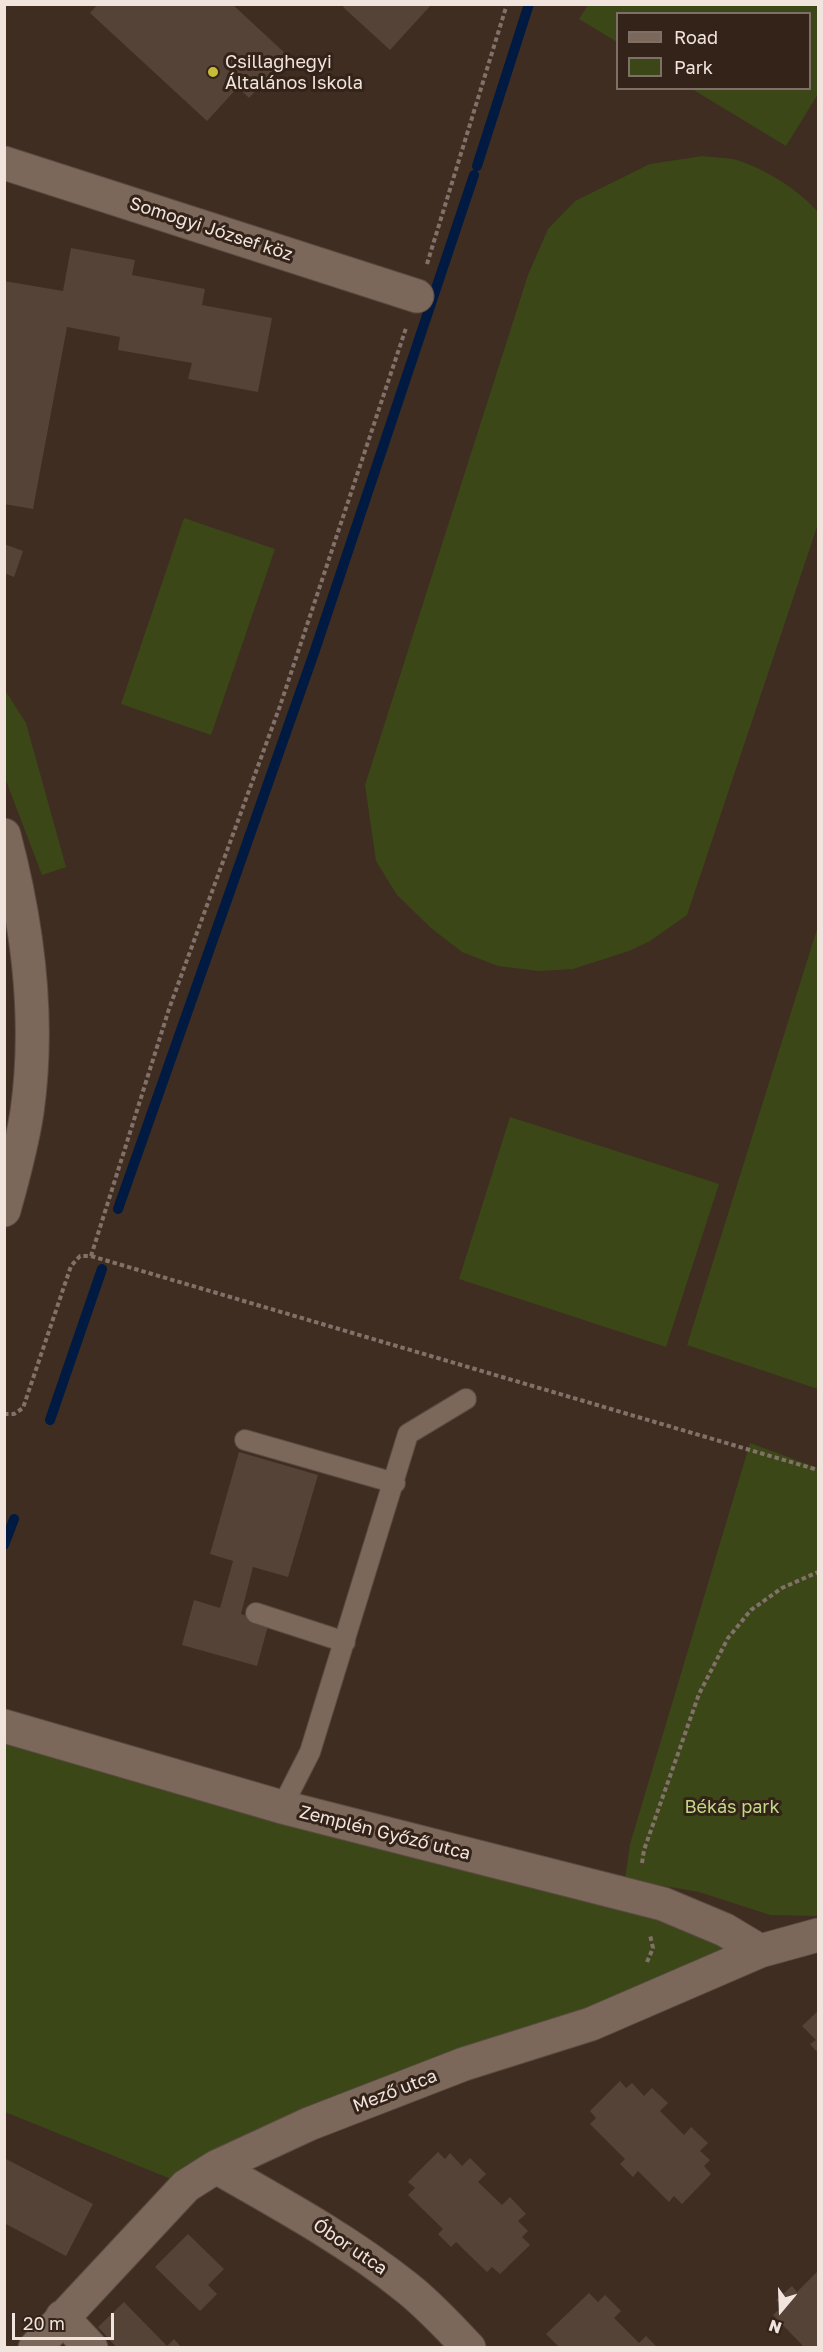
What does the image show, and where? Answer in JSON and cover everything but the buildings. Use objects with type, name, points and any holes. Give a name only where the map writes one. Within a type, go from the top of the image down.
[{"type":"street","name":"Somogyi József köz","points":[[4,162],[417,296]]},
{"type":"street","points":[[4,836],[25,934],[32,1028],[27,1113],[4,1210]]},
{"type":"street","name":"Zemplén Győző utca","points":[[4,1726],[282,1807],[642,1898],[724,1930],[760,1951]]},
{"type":"street","name":"Mező utca","points":[[35,2348],[186,2186],[216,2167],[309,2124],[464,2064],[591,2024],[760,1951],[819,1935]]},
{"type":"street","name":"Óbor utca","points":[[216,2167],[366,2256],[409,2289],[469,2348]]},
{"type":"street","points":[[62,2318],[91,2348]]},
{"type":"lane","points":[[282,1807],[310,1752],[408,1434],[466,1399]]},
{"type":"lane","points":[[245,1440],[394,1483]]},
{"type":"lane","points":[[256,1613],[345,1642]]},
{"type":"path","points":[[91,1256],[170,1009],[280,706],[417,296],[507,4]]},
{"type":"path","points":[[4,1414],[14,1414],[23,1408],[71,1266],[80,1256],[91,1256],[819,1470]]},
{"type":"path","points":[[646,1965],[653,1948],[642,1898],[644,1851],[699,1694],[728,1638],[751,1610],[782,1588],[819,1572]]},
{"type":"green space","points":[[588,5],[818,5],[818,94],[786,146],[694,90],[811,90],[811,12],[616,12],[616,41],[579,19]]},
{"type":"green space","points":[[703,156],[727,158],[751,165],[792,189],[818,212],[818,524],[687,915],[650,941],[629,951],[573,969],[538,971],[498,966],[462,952],[431,928],[397,895],[376,861],[365,785],[528,275],[548,229],[575,201],[650,164]]},
{"type":"green space","points":[[184,518],[275,549],[211,735],[121,704]]},
{"type":"green space","points":[[4,689],[26,723],[66,867],[42,875],[5,778]]},
{"type":"green space","points":[[818,926],[818,1389],[687,1345]]},
{"type":"green space","points":[[510,1117],[719,1184],[666,1347],[459,1279]]},
{"type":"green space","name":"Békás park","points":[[750,1443],[818,1468],[818,1916],[770,1915],[699,1892],[625,1879],[630,1844]]},
{"type":"green space","points":[[4,1727],[414,1841],[758,1951],[186,2185],[5,2112]]},
{"type":"waterway","points":[[477,166],[529,4]]},
{"type":"waterway","points":[[118,1209],[314,653],[474,175]]},
{"type":"waterway","points":[[50,1420],[102,1269]]},
{"type":"waterway","points":[[4,1545],[14,1519]]},
{"type":"place","name":"Csillaghegyi Általános Iskola","points":[[213,72]]}]
